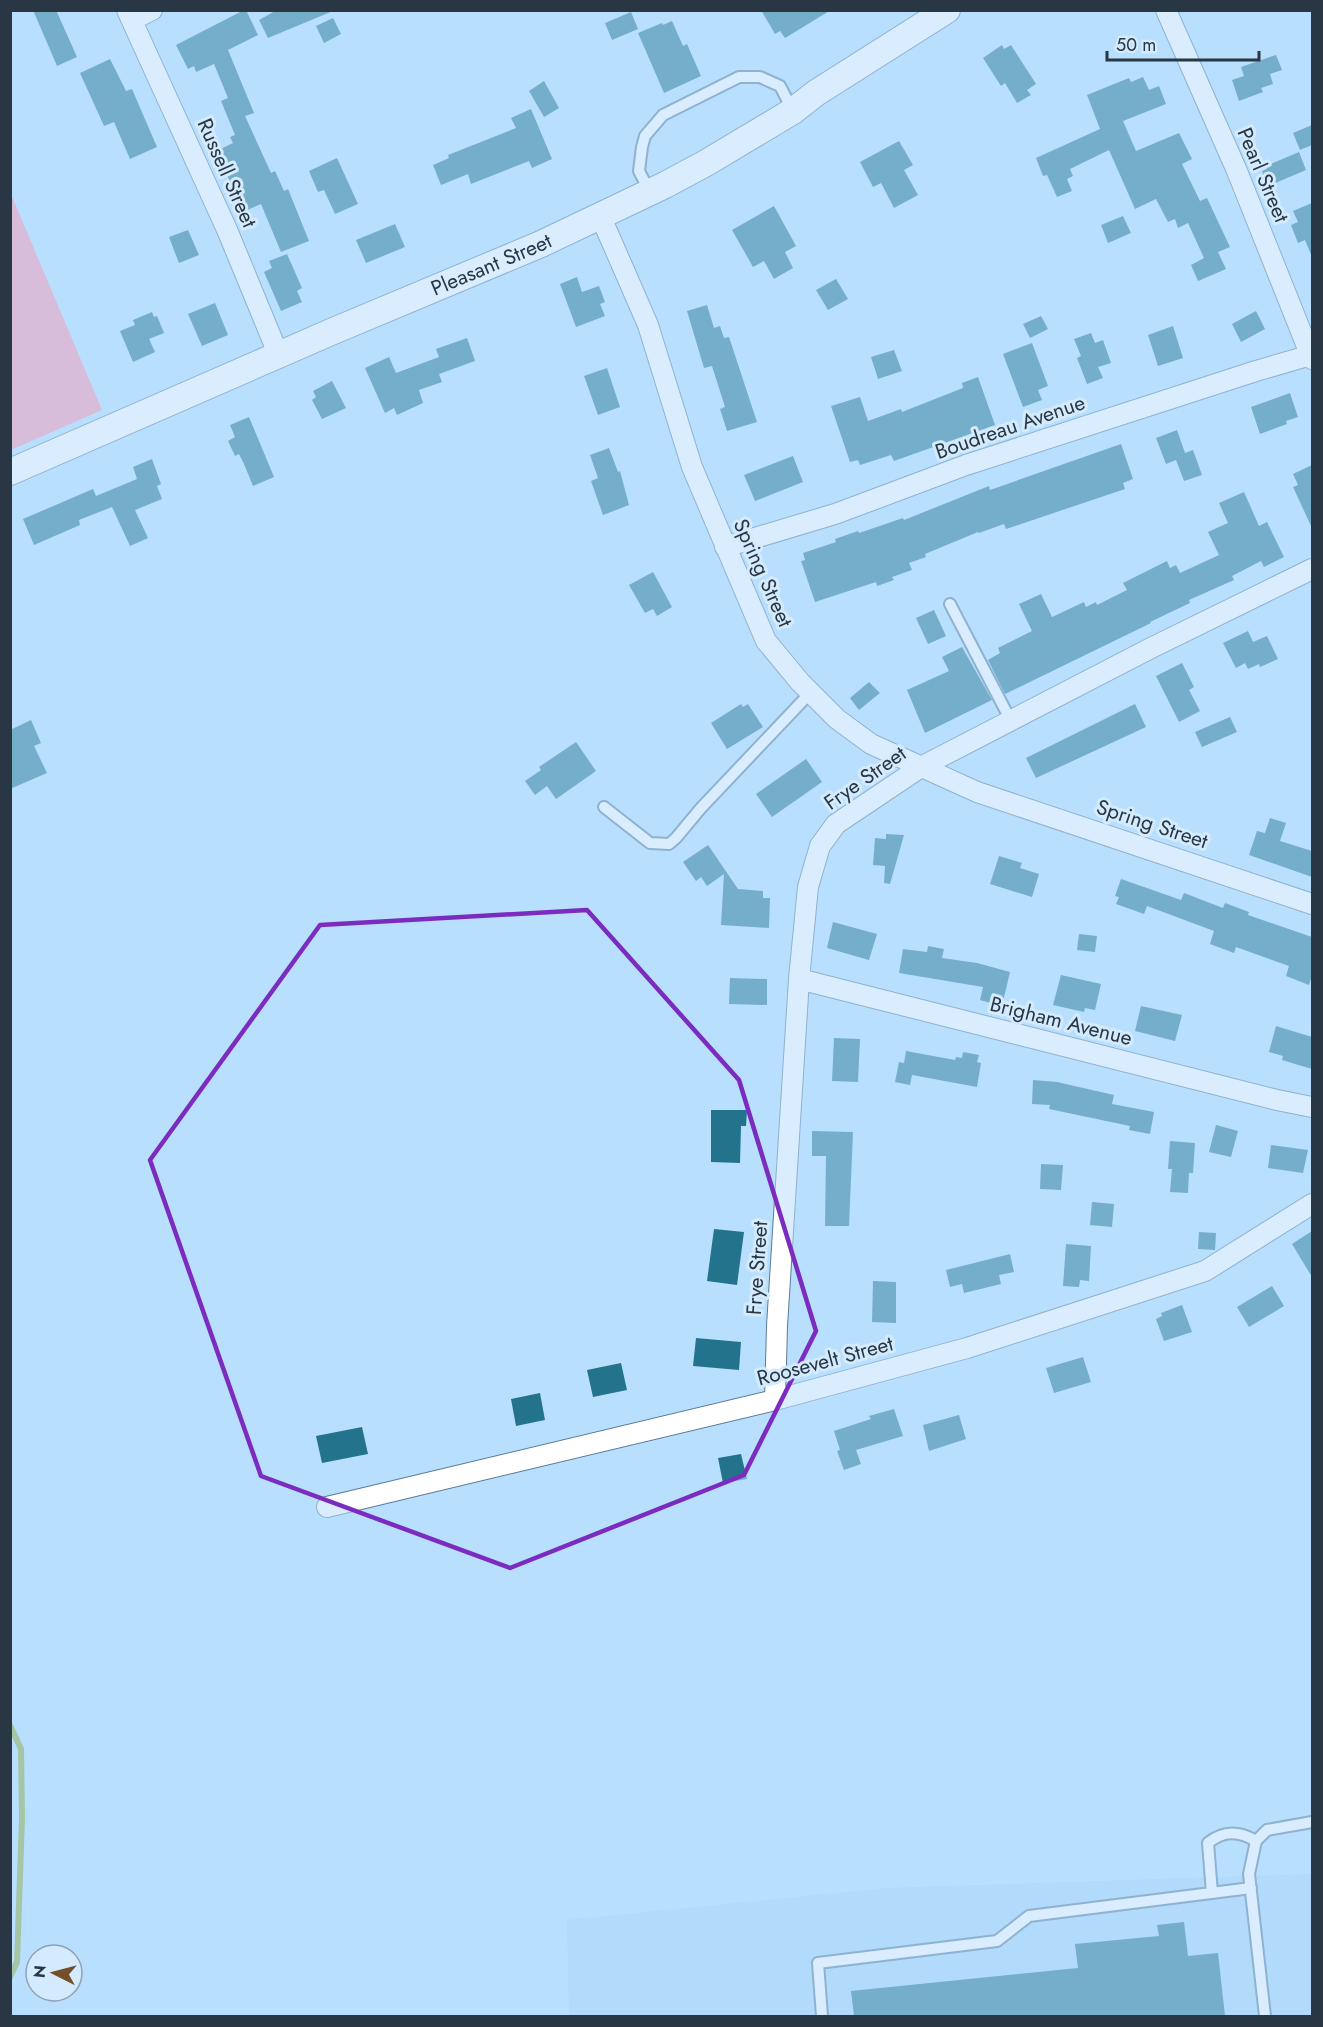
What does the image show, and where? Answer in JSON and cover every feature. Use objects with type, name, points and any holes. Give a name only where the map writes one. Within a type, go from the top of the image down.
[{"type":"street","points":[[130,16],[152,10]]},
{"type":"street","name":"Pearl Street","points":[[1166,10],[1237,171],[1312,357]]},
{"type":"street","name":"Pleasant Street","points":[[10,472],[530,248],[650,192],[706,163],[793,111],[816,93],[943,12]]},
{"type":"street","name":"Russell Street","points":[[130,16],[228,232],[279,356]]},
{"type":"street","name":"Spring Street","points":[[600,216],[648,325],[692,466],[766,641],[837,719],[872,744],[977,792],[1312,904]]},
{"type":"street","name":"Boudreau Avenue","points":[[725,548],[835,514],[966,465],[1256,371],[1312,357]]},
{"type":"street","name":"Frye Street","points":[[775,1400],[777,1326],[800,979],[808,887],[820,846],[836,824],[921,768],[1151,648],[1312,569]]},
{"type":"street","name":"Brigham Avenue","points":[[800,979],[1312,1107]]},
{"type":"street","name":"Roosevelt Street","points":[[327,1507],[775,1400],[967,1348],[1205,1271],[1312,1204]]},
{"type":"lane","points":[[650,192],[639,171],[642,147],[645,136],[663,115],[739,77],[760,76],[780,86],[793,111]]},
{"type":"lane","points":[[950,604],[1011,720]]},
{"type":"lane","points":[[604,807],[650,843],[669,844],[811,692]]},
{"type":"lane","points":[[1265,2016],[1249,1874],[1256,1841],[1267,1830],[1312,1822]]},
{"type":"lane","points":[[1212,1893],[1208,1843],[1215,1837],[1226,1833],[1237,1833],[1256,1841]]},
{"type":"lane","points":[[822,2016],[818,1963],[997,1941],[1029,1916],[1251,1888]]},
{"type":"highlighted area","points":[[587,910],[739,1080],[816,1331],[744,1475],[510,1568],[261,1476],[150,1160],[320,925]]},
{"type":"shaded area","points":[[11,194],[102,410],[10,450]]},
{"type":"shaded area","points":[[1312,1874],[1312,2016],[569,2016],[567,1920],[887,1888]]},
{"type":"building","points":[[33,10],[56,10],[77,57],[57,66]]},
{"type":"building","points":[[244,10],[258,35],[228,50],[254,113],[245,116],[271,173],[275,171],[284,191],[288,189],[309,241],[281,252],[261,204],[247,210],[243,200],[238,202],[225,169],[220,171],[212,153],[233,143],[230,137],[235,135],[221,101],[228,98],[214,64],[196,72],[194,66],[188,69],[176,45]]},
{"type":"building","points":[[277,10],[333,11],[268,38],[259,20]]},
{"type":"building","points":[[761,10],[831,10],[785,38],[780,31],[775,34]]},
{"type":"building","points":[[631,12],[638,29],[612,40],[605,23]]},
{"type":"building","points":[[333,18],[341,34],[324,43],[316,26]]},
{"type":"building","points":[[672,21],[683,46],[687,44],[701,76],[664,93],[638,33]]},
{"type":"building","points":[[1002,45],[1004,49],[1011,45],[1036,84],[1027,90],[1031,95],[1017,103],[1005,83],[1001,86],[983,58]]},
{"type":"building","points":[[1276,55],[1282,70],[1270,74],[1273,84],[1261,88],[1263,92],[1239,101],[1232,80],[1244,76],[1241,67]]},
{"type":"building","points":[[110,59],[126,91],[132,89],[157,147],[130,159],[114,122],[104,126],[80,73]]},
{"type":"building","points":[[1143,77],[1149,90],[1159,86],[1166,104],[1123,121],[1136,151],[1179,133],[1192,159],[1182,164],[1200,201],[1207,198],[1230,247],[1218,252],[1226,269],[1198,281],[1191,265],[1204,258],[1188,223],[1178,228],[1175,219],[1168,222],[1156,199],[1135,209],[1109,150],[1070,169],[1073,176],[1067,179],[1072,191],[1057,197],[1047,175],[1043,176],[1036,158],[1100,129],[1087,95],[1129,78],[1131,82]]},
{"type":"building","points":[[544,81],[559,108],[544,117],[529,91]]},
{"type":"building","points":[[531,109],[552,159],[532,168],[529,161],[471,184],[468,174],[441,185],[433,165],[449,158],[448,155],[516,128],[511,118]]},
{"type":"building","points":[[1312,125],[1312,145],[1300,150],[1293,133]]},
{"type":"building","points":[[899,141],[913,165],[904,170],[918,195],[894,208],[881,183],[873,187],[860,162]]},
{"type":"building","points":[[1299,152],[1306,170],[1268,186],[1262,171],[1267,169],[1266,166]]},
{"type":"building","points":[[337,158],[358,204],[335,214],[324,190],[318,192],[309,171]]},
{"type":"building","points":[[1312,203],[1312,257],[1305,240],[1298,243],[1291,225],[1298,222],[1293,211]]},
{"type":"building","points":[[774,206],[796,246],[785,252],[793,268],[774,279],[764,261],[753,267],[732,230]]},
{"type":"building","points":[[1123,216],[1131,233],[1108,243],[1101,225]]},
{"type":"building","points":[[395,224],[405,247],[366,263],[356,240]]},
{"type":"building","points":[[188,230],[199,255],[179,263],[169,237]]},
{"type":"building","points":[[287,254],[302,288],[297,291],[302,302],[281,311],[264,272],[272,268],[269,261]]},
{"type":"building","points":[[577,277],[582,292],[599,286],[605,302],[600,304],[605,316],[576,327],[560,284]]},
{"type":"building","points":[[836,279],[848,299],[828,310],[816,290]]},
{"type":"building","points":[[215,303],[228,335],[202,346],[188,314]]},
{"type":"building","points":[[707,305],[714,328],[720,326],[724,338],[729,337],[757,422],[727,431],[720,409],[725,407],[712,366],[704,368],[687,311]]},
{"type":"building","points":[[1256,311],[1265,329],[1241,342],[1232,324]]},
{"type":"building","points":[[152,312],[154,317],[157,316],[164,333],[149,339],[155,352],[133,362],[120,331],[135,325],[133,320]]},
{"type":"building","points":[[1041,316],[1048,329],[1030,338],[1023,324]]},
{"type":"building","points":[[1173,326],[1183,358],[1158,366],[1148,335]]},
{"type":"building","points":[[1091,333],[1095,343],[1103,340],[1111,363],[1098,367],[1103,378],[1087,384],[1077,358],[1081,356],[1074,339]]},
{"type":"building","points":[[467,338],[475,361],[439,374],[442,382],[419,390],[423,403],[397,415],[394,408],[385,413],[365,368],[389,357],[396,373],[439,357],[436,349]]},
{"type":"building","points":[[1032,343],[1048,386],[1038,390],[1042,400],[1023,407],[1003,354]]},
{"type":"building","points":[[894,350],[902,371],[878,379],[871,357]]},
{"type":"building","points":[[607,368],[620,407],[598,415],[584,376]]},
{"type":"building","points":[[978,377],[995,425],[894,461],[891,455],[860,465],[858,460],[850,462],[831,406],[860,397],[868,421],[901,409],[902,412],[963,388],[962,383]]},
{"type":"building","points":[[332,381],[346,408],[322,419],[312,400],[316,397],[313,391]]},
{"type":"building","points":[[1290,393],[1298,417],[1286,421],[1287,424],[1260,434],[1251,407]]},
{"type":"building","points":[[249,417],[274,477],[253,486],[239,454],[235,456],[228,441],[235,437],[230,425]]},
{"type":"building","points":[[1177,430],[1185,453],[1193,450],[1202,475],[1184,481],[1176,460],[1166,464],[1156,438]]},
{"type":"building","points":[[1121,444],[1133,479],[1123,483],[1125,489],[1006,529],[1004,524],[978,532],[909,563],[912,570],[892,577],[894,580],[877,586],[876,582],[815,602],[801,561],[805,560],[803,553],[836,542],[835,539],[858,531],[859,533],[903,518],[904,520],[989,486],[990,490]]},
{"type":"building","points":[[609,448],[618,472],[620,471],[629,505],[603,515],[591,481],[598,478],[590,455]]},
{"type":"building","points":[[793,456],[803,482],[755,501],[744,475]]},
{"type":"building","points":[[152,459],[161,484],[157,486],[162,499],[135,510],[148,538],[130,546],[112,507],[79,520],[80,525],[34,545],[23,519],[93,489],[96,496],[137,479],[133,467]]},
{"type":"building","points":[[1312,465],[1312,528],[1293,487],[1298,485],[1293,474]]},
{"type":"building","points":[[1244,492],[1259,526],[1267,522],[1284,557],[1264,567],[1261,561],[1232,576],[1234,580],[1189,600],[1190,603],[1005,694],[988,660],[1000,653],[998,648],[1032,631],[1019,604],[1041,594],[1052,617],[1084,602],[1086,607],[1096,602],[1097,605],[1127,590],[1123,583],[1167,561],[1170,568],[1176,565],[1180,573],[1219,555],[1208,532],[1228,523],[1219,503]]},
{"type":"building","points":[[653,572],[672,607],[657,616],[653,609],[645,613],[629,585]]},
{"type":"building","points":[[934,610],[946,636],[928,644],[916,618]]},
{"type":"building","points":[[1248,631],[1253,642],[1267,636],[1278,659],[1260,667],[1259,664],[1248,669],[1245,663],[1236,668],[1223,643]]},
{"type":"building","points":[[962,647],[992,700],[925,733],[907,690],[949,671],[942,657]]},
{"type":"building","points":[[1182,663],[1194,687],[1189,690],[1200,711],[1179,722],[1156,676]]},
{"type":"building","points":[[869,682],[880,693],[859,710],[850,698]]},
{"type":"building","points":[[741,704],[743,707],[748,704],[763,727],[727,749],[711,723]]},
{"type":"building","points":[[1135,704],[1146,727],[1036,778],[1026,758]]},
{"type":"building","points":[[1230,717],[1237,732],[1202,747],[1195,732]]},
{"type":"building","points":[[31,720],[41,743],[34,746],[47,773],[10,789],[10,730]]},
{"type":"building","points":[[576,742],[596,771],[556,799],[547,786],[535,795],[525,781],[541,770],[539,767]]},
{"type":"building","points":[[806,759],[822,782],[772,817],[756,794]]},
{"type":"building","points":[[1270,818],[1286,823],[1280,841],[1312,851],[1312,877],[1249,855],[1257,831],[1265,833]]},
{"type":"building","points":[[886,834],[904,835],[890,884],[884,883],[885,866],[873,865],[875,838],[886,839]]},
{"type":"building","points":[[708,845],[738,889],[763,891],[763,898],[770,898],[769,928],[721,925],[724,874],[707,886],[701,877],[696,881],[683,862]]},
{"type":"building","points":[[999,856],[1022,863],[1020,868],[1039,874],[1032,897],[990,884]]},
{"type":"building","points":[[1121,879],[1181,900],[1184,893],[1223,908],[1225,903],[1249,912],[1248,915],[1312,937],[1312,975],[1309,985],[1286,976],[1289,966],[1236,947],[1234,953],[1210,944],[1214,931],[1147,906],[1144,914],[1116,904],[1119,897],[1115,896]]},
{"type":"building","points":[[833,922],[877,934],[869,960],[827,948]]},
{"type":"building","points":[[1079,934],[1097,936],[1095,952],[1077,950]]},
{"type":"building","points":[[928,946],[944,949],[942,958],[977,963],[1010,972],[1002,1006],[980,1000],[983,987],[899,973],[903,949],[927,952]]},
{"type":"building","points":[[1061,975],[1101,984],[1095,1010],[1085,1008],[1084,1012],[1053,1005]]},
{"type":"building","points":[[730,978],[767,979],[767,1005],[729,1004]]},
{"type":"building","points":[[1141,1006],[1182,1015],[1175,1041],[1135,1031]]},
{"type":"building","points":[[1276,1026],[1312,1037],[1312,1069],[1282,1060],[1283,1056],[1269,1052]]},
{"type":"building","points":[[834,1038],[860,1039],[858,1082],[832,1081]]},
{"type":"building","points":[[906,1051],[955,1060],[956,1057],[962,1058],[963,1052],[979,1055],[977,1062],[981,1063],[977,1087],[912,1075],[910,1085],[895,1082],[899,1062],[904,1063]]},
{"type":"building","points":[[1033,1080],[1057,1082],[1114,1095],[1112,1104],[1154,1112],[1150,1134],[1129,1130],[1130,1126],[1049,1109],[1050,1105],[1032,1104]]},
{"type":"building","points":[[711,1110],[747,1110],[746,1126],[741,1126],[740,1163],[711,1162]]},
{"type":"building","points":[[1216,1125],[1238,1131],[1231,1157],[1209,1152]]},
{"type":"building","points":[[812,1131],[853,1132],[849,1226],[825,1226],[826,1156],[812,1156]]},
{"type":"building","points":[[1170,1141],[1195,1143],[1193,1173],[1189,1173],[1188,1193],[1170,1192],[1172,1169],[1168,1169]]},
{"type":"building","points":[[1271,1145],[1308,1150],[1303,1173],[1268,1168]]},
{"type":"building","points":[[1041,1164],[1063,1165],[1061,1190],[1040,1189]]},
{"type":"building","points":[[1092,1202],[1114,1204],[1112,1227],[1090,1225]]},
{"type":"building","points":[[714,1229],[744,1232],[737,1285],[707,1281]]},
{"type":"building","points":[[1312,1231],[1312,1277],[1292,1244]]},
{"type":"building","points":[[1199,1232],[1216,1233],[1215,1250],[1198,1249]]},
{"type":"building","points":[[1066,1244],[1091,1246],[1089,1281],[1080,1280],[1079,1287],[1063,1286]]},
{"type":"building","points":[[1010,1254],[1014,1272],[999,1275],[1001,1284],[964,1293],[962,1284],[950,1287],[946,1270]]},
{"type":"building","points":[[873,1281],[896,1282],[896,1323],[872,1322]]},
{"type":"building","points":[[1272,1286],[1284,1306],[1249,1327],[1237,1307]]},
{"type":"building","points":[[1182,1305],[1192,1332],[1164,1341],[1156,1319],[1162,1316],[1161,1313]]},
{"type":"building","points":[[696,1338],[741,1342],[739,1370],[693,1366]]},
{"type":"building","points":[[1083,1357],[1091,1382],[1054,1393],[1046,1368]]},
{"type":"building","points":[[621,1363],[627,1390],[593,1397],[587,1370]]},
{"type":"building","points":[[540,1393],[545,1420],[516,1426],[511,1399]]},
{"type":"building","points":[[894,1409],[903,1436],[856,1450],[861,1464],[844,1470],[837,1451],[840,1450],[834,1431],[871,1419],[869,1416]]},
{"type":"building","points":[[959,1415],[966,1439],[929,1451],[923,1425]]},
{"type":"building","points":[[362,1427],[368,1454],[322,1463],[316,1436]]},
{"type":"building","points":[[741,1454],[747,1479],[723,1483],[718,1458]]},
{"type":"building","points":[[1184,1922],[1188,1956],[1218,1953],[1225,2016],[854,2016],[851,1991],[1078,1968],[1075,1944],[1159,1936],[1157,1925]]},
{"type":"waterway","points":[[10,1725],[21,1749],[22,1818],[17,1962],[10,1977]]}]
